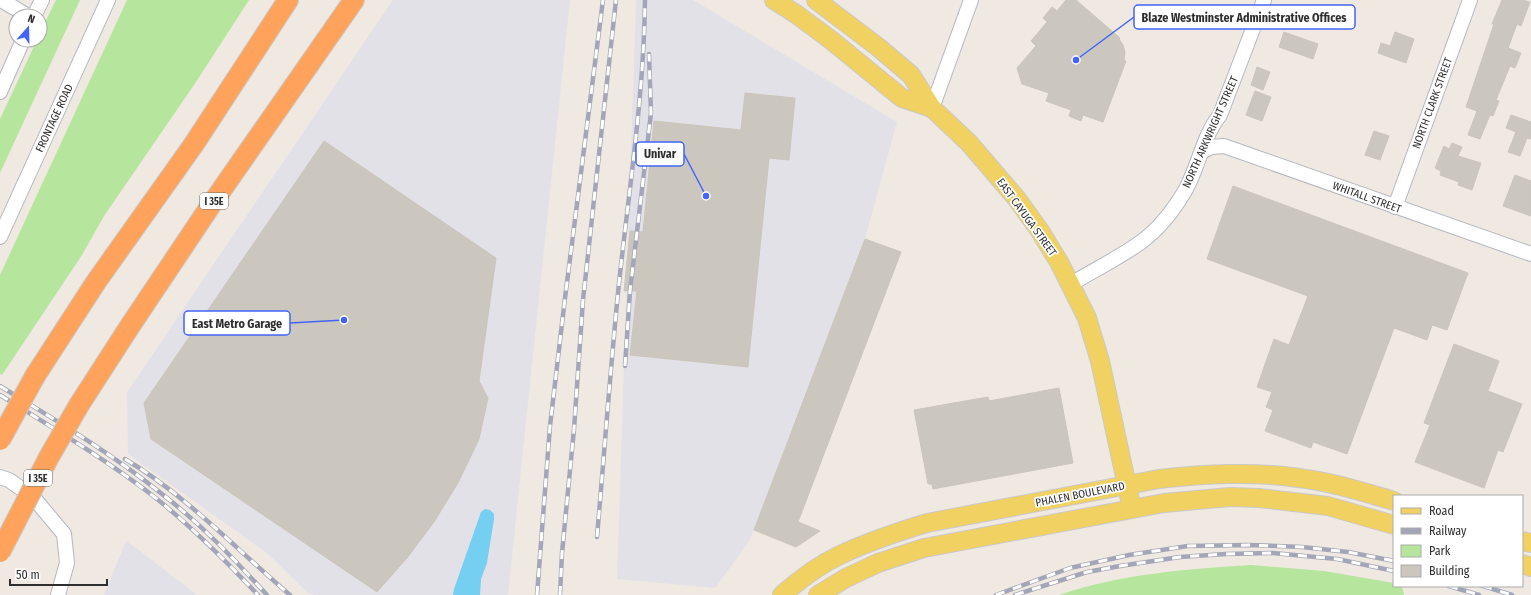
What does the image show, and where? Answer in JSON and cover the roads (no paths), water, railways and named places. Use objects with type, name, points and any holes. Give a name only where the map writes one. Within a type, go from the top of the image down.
[{"type":"highway","points":[[0,440],[35,376],[96,282],[194,144],[288,0]]},
{"type":"highway","name":"I 35E","points":[[0,552],[49,457],[79,405],[211,205],[354,0]]},
{"type":"main road","name":"EAST CAYUGA STREET","points":[[774,0],[831,40],[902,98],[932,108]]},
{"type":"main road","name":"EAST CAYUGA STREET","points":[[816,0],[872,42],[911,75],[932,108],[969,143],[1017,199],[1060,262],[1087,318],[1100,361],[1132,509]]},
{"type":"main road","name":"PHALEN BOULEVARD","points":[[782,595],[799,581],[839,555],[894,532],[926,523],[1159,479],[1197,475],[1261,474],[1335,484],[1393,501]]},
{"type":"main road","points":[[818,595],[846,578],[878,563],[924,548],[1164,503],[1230,497],[1259,498],[1328,506],[1393,525]]},
{"type":"street","points":[[1,0],[14,8]]},
{"type":"street","name":"FRONTAGE ROAD","points":[[0,237],[108,0]]},
{"type":"street","points":[[932,108],[971,0]]},
{"type":"street","name":"NORTH ARKWRIGHT STREET","points":[[1070,284],[1142,242],[1160,224],[1186,189],[1203,151],[1210,130],[1220,115],[1264,0]]},
{"type":"street","name":"NORTH CLARK STREET","points":[[1395,207],[1470,0]]},
{"type":"street","points":[[0,92],[19,48]]},
{"type":"street","name":"WHITALL STREET","points":[[1203,151],[1211,147],[1224,146],[1531,254]]},
{"type":"street","points":[[0,477],[9,480],[33,497],[64,534],[67,563],[58,595]]},
{"type":"water","points":[[485,509],[490,510],[494,514],[494,519],[487,563],[481,579],[480,595],[453,595],[481,512]]},
{"type":"railway","points":[[537,595],[550,426],[603,0]]},
{"type":"railway","points":[[560,595],[562,553],[574,429],[583,300],[616,0]]},
{"type":"railway","points":[[597,537],[618,293],[639,110],[645,0]]},
{"type":"railway","points":[[625,366],[630,291],[651,113],[649,54]]},
{"type":"railway","points":[[0,386],[62,424],[143,479],[176,505],[204,530],[230,555],[267,595]]},
{"type":"railway","points":[[0,395],[60,432],[157,499],[209,545],[258,595]]},
{"type":"railway","points":[[125,459],[169,489],[190,506],[290,595]]},
{"type":"railway","points":[[996,595],[1070,568],[1129,555],[1188,546],[1249,545],[1302,547],[1348,552],[1393,561]]},
{"type":"railway","points":[[1015,595],[1087,572],[1180,557],[1226,554],[1273,553],[1337,559],[1393,571]]},
{"type":"railway","points":[[1452,587],[1479,595]]},
{"type":"railway","points":[[1486,587],[1512,595]]},
{"type":"place","name":"Blaze Westminster Administrative Offices","points":[[1076,60]]},
{"type":"place","name":"Univar","points":[[706,196]]},
{"type":"place","name":"East Metro Garage","points":[[344,320]]}]
